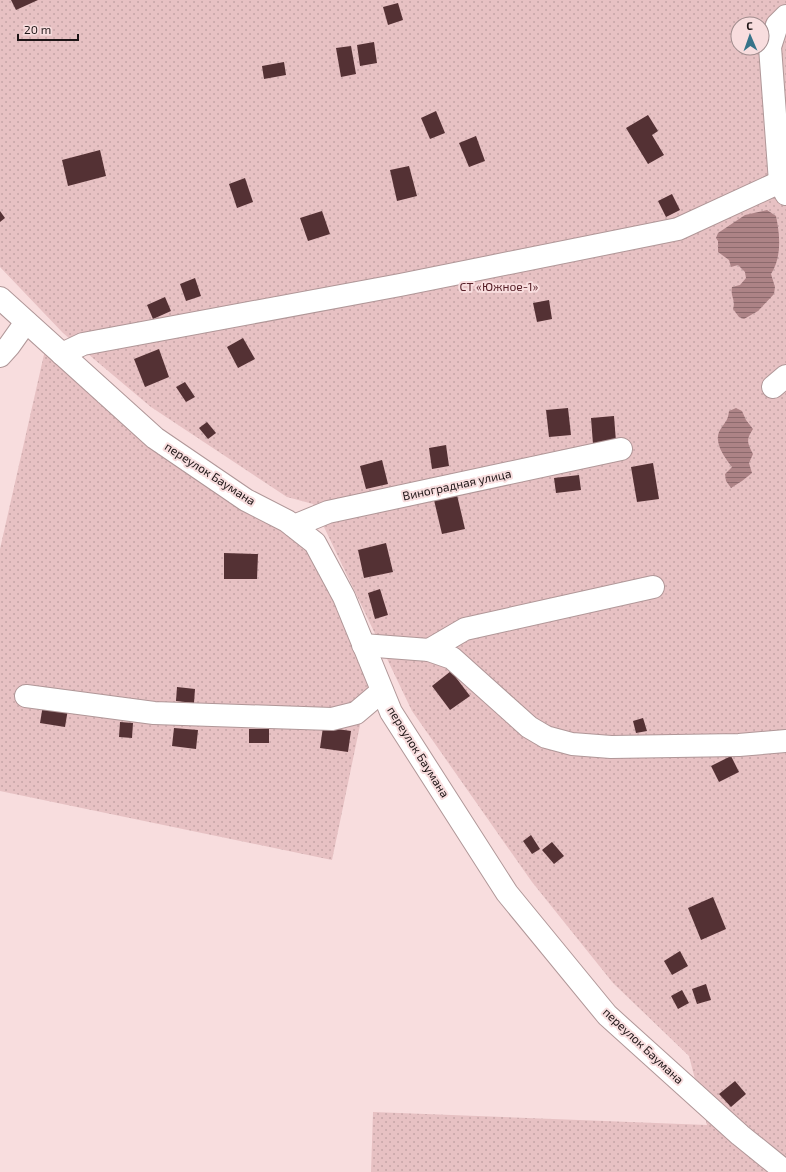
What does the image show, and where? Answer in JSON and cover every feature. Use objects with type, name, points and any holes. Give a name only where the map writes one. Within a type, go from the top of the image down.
[{"type":"street","points":[[62,354],[83,344],[400,285],[678,229],[784,186],[770,47],[777,25],[786,16]]},
{"type":"street","name":"переулок Баумана","points":[[0,298],[155,438],[246,500],[287,521],[314,543],[344,597],[391,712],[507,893],[607,1015],[740,1134],[786,1172]]},
{"type":"street","points":[[0,356],[26,322]]},
{"type":"street","name":"Виноградная улица","points":[[294,526],[328,512],[621,449]]},
{"type":"street","points":[[429,650],[465,629],[653,587]]},
{"type":"street","points":[[363,645],[429,650],[452,658],[529,727],[546,737],[572,744],[619,747],[739,745],[786,741]]},
{"type":"street","points":[[26,696],[154,713],[332,719],[356,713],[382,691]]},
{"type":"green space","name":"СТ «Южное-1»","points":[[0,0],[786,0],[786,1172],[371,1172],[373,1112],[707,1125],[689,1056],[613,983],[532,882],[412,711],[313,504],[287,497],[151,407],[63,333],[0,267]]},
{"type":"green space","points":[[45,350],[130,424],[222,498],[283,526],[312,554],[369,682],[332,860],[0,791],[0,549]]},
{"type":"shaded area","points":[[767,210],[776,216],[778,231],[779,246],[777,260],[771,274],[775,287],[774,294],[758,311],[744,319],[739,317],[733,309],[734,303],[732,287],[740,285],[746,278],[745,272],[738,265],[731,267],[729,260],[718,252],[718,241],[716,238],[718,233],[745,215]]},
{"type":"shaded area","points":[[736,408],[742,411],[746,420],[753,429],[748,441],[749,447],[753,454],[749,463],[752,473],[731,488],[726,481],[725,474],[732,467],[721,450],[718,435],[727,419],[729,411]]},
{"type":"building","points":[[11,0],[38,0],[16,10]]},
{"type":"building","points":[[398,3],[403,20],[388,25],[383,7]]},
{"type":"building","points":[[374,42],[377,63],[360,66],[357,45]]},
{"type":"building","points":[[351,46],[356,74],[341,77],[336,48]]},
{"type":"building","points":[[284,62],[286,75],[264,79],[262,66]]},
{"type":"building","points":[[436,111],[445,133],[430,139],[421,118]]},
{"type":"building","points":[[648,115],[658,131],[652,135],[664,155],[648,164],[626,128]]},
{"type":"building","points":[[476,136],[485,161],[469,167],[459,143]]},
{"type":"building","points":[[100,150],[106,176],[68,186],[62,160]]},
{"type":"building","points":[[409,166],[417,196],[397,201],[390,170]]},
{"type":"building","points":[[245,178],[253,202],[237,208],[229,184]]},
{"type":"building","points":[[672,194],[680,210],[666,217],[658,201]]},
{"type":"building","points":[[0,211],[5,218],[0,222]]},
{"type":"building","points":[[322,211],[330,234],[308,241],[300,218]]},
{"type":"building","points":[[195,278],[201,296],[186,301],[180,284]]},
{"type":"building","points":[[165,297],[171,311],[153,319],[147,305]]},
{"type":"building","points":[[549,300],[552,319],[537,322],[533,303]]},
{"type":"building","points":[[243,338],[255,359],[238,368],[227,347]]},
{"type":"building","points":[[159,349],[169,377],[145,387],[134,359]]},
{"type":"building","points":[[185,382],[195,397],[186,402],[176,387]]},
{"type":"building","points":[[568,408],[571,435],[549,437],[546,410]]},
{"type":"building","points":[[614,416],[616,442],[593,444],[591,418]]},
{"type":"building","points":[[207,422],[216,433],[208,439],[199,428]]},
{"type":"building","points":[[446,445],[449,466],[432,469],[429,448]]},
{"type":"building","points":[[382,460],[388,484],[366,489],[360,466]]},
{"type":"building","points":[[653,463],[659,499],[637,502],[631,467]]},
{"type":"building","points":[[579,475],[581,490],[556,493],[554,478]]},
{"type":"building","points":[[457,495],[465,529],[442,534],[434,500]]},
{"type":"building","points":[[386,543],[393,572],[364,578],[358,550]]},
{"type":"building","points":[[224,553],[258,554],[257,579],[224,579]]},
{"type":"building","points":[[380,589],[388,615],[375,619],[368,593]]},
{"type":"building","points":[[451,671],[470,696],[450,710],[432,686]]},
{"type":"building","points":[[177,687],[195,689],[194,703],[176,701]]},
{"type":"building","points":[[43,705],[68,709],[65,727],[40,723]]},
{"type":"building","points":[[643,718],[647,731],[636,733],[633,721]]},
{"type":"building","points":[[120,722],[133,723],[132,738],[119,737]]},
{"type":"building","points":[[323,727],[351,731],[348,752],[320,748]]},
{"type":"building","points":[[174,728],[198,730],[196,749],[172,746]]},
{"type":"building","points":[[249,729],[269,729],[269,743],[249,743]]},
{"type":"building","points":[[731,756],[739,772],[719,782],[711,766]]},
{"type":"building","points":[[531,835],[540,849],[532,854],[523,841]]},
{"type":"building","points":[[552,842],[564,856],[554,864],[542,850]]},
{"type":"building","points":[[713,897],[726,929],[701,940],[688,908]]},
{"type":"building","points":[[680,951],[688,966],[672,975],[664,961]]},
{"type":"building","points":[[706,984],[711,1000],[697,1004],[692,989]]},
{"type":"building","points":[[682,990],[689,1003],[678,1009],[671,996]]},
{"type":"building","points":[[735,1081],[746,1094],[731,1107],[719,1094]]}]
